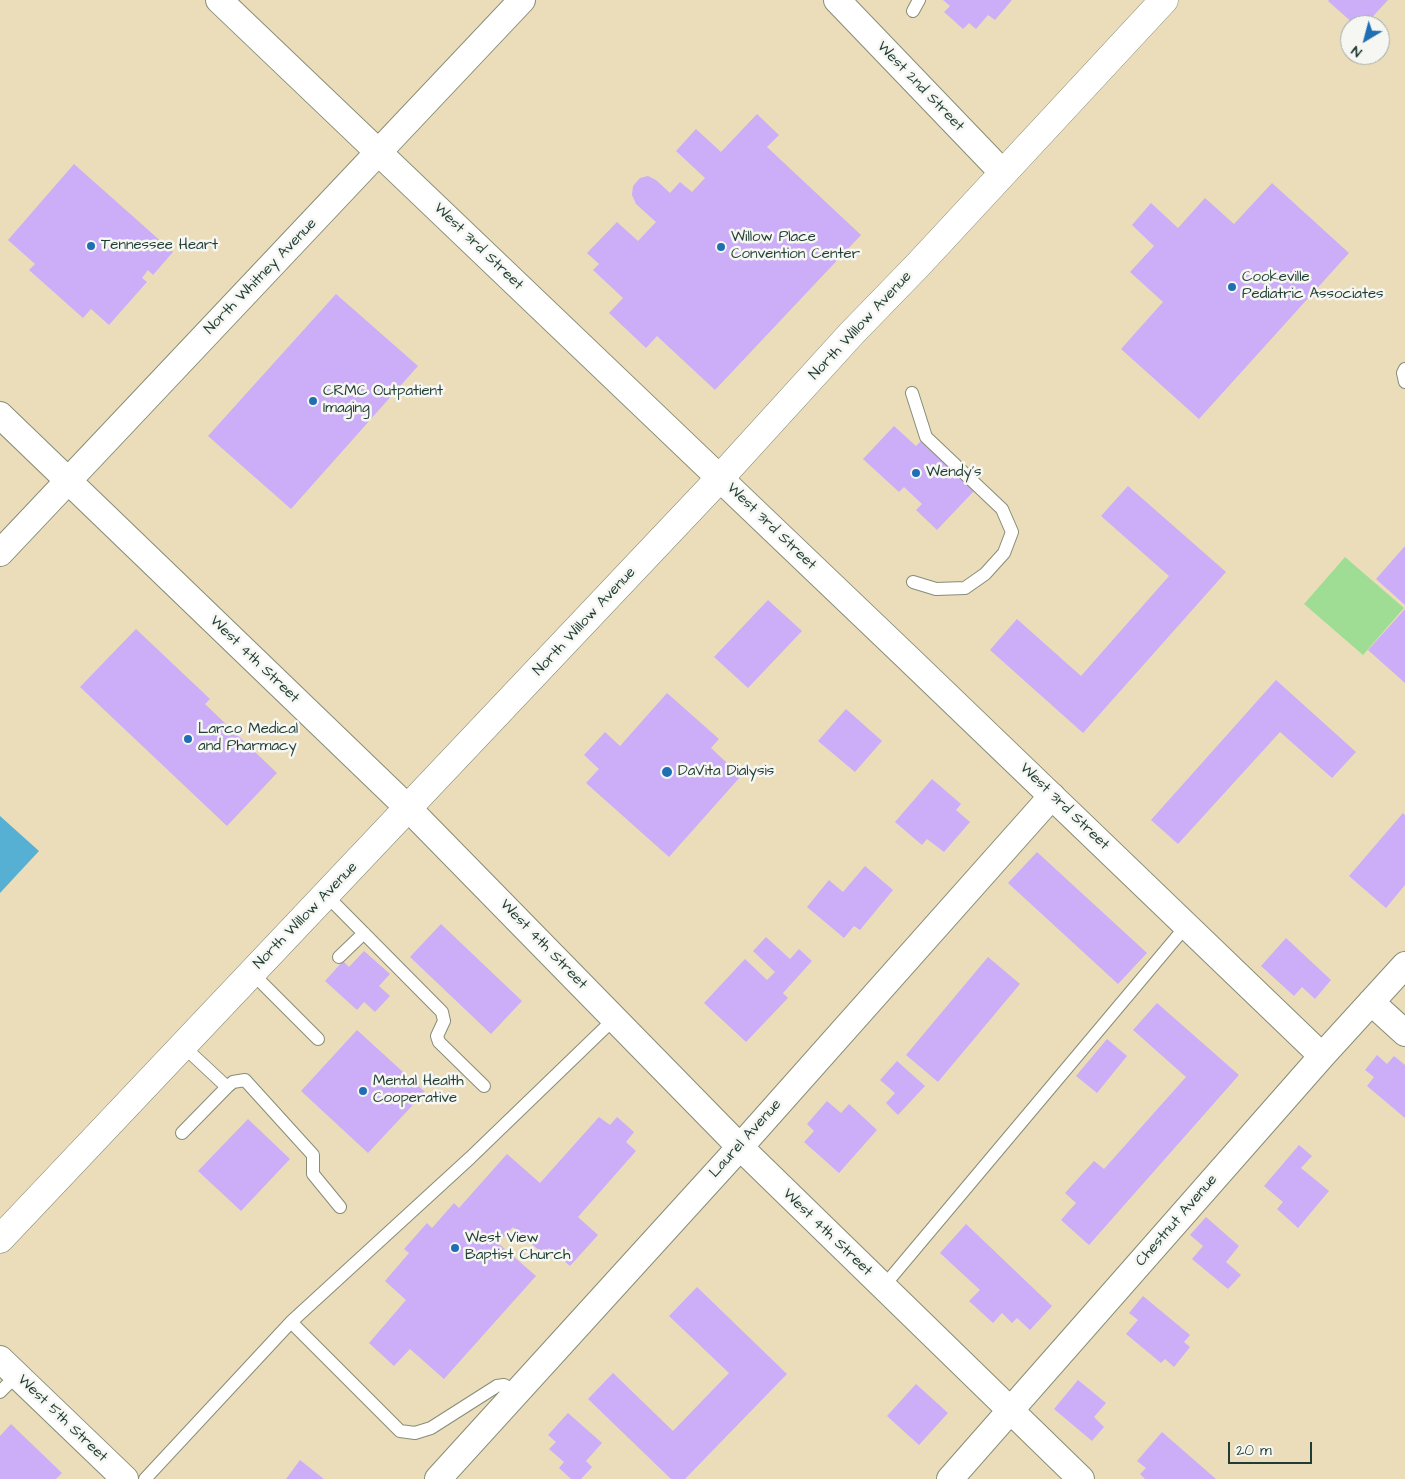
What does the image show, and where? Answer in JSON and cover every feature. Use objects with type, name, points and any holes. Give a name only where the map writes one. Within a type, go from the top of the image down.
[{"type":"main road","name":"North Willow Avenue","points":[[0,1239],[720,478],[845,340],[1164,0]]},
{"type":"street","name":"West 3rd Street","points":[[219,0],[1322,1056]]},
{"type":"street","name":"North Whitney Avenue","points":[[0,553],[522,0]]},
{"type":"street","name":"West 2nd Street","points":[[837,0],[1003,173]]},
{"type":"street","name":"West 4th Street","points":[[0,415],[409,808],[740,1147],[1081,1479]]},
{"type":"street","name":"Laurel Avenue","points":[[438,1479],[740,1147],[1052,796]]},
{"type":"street","name":"Chestnut Avenue","points":[[950,1479],[1322,1056],[1405,965]]},
{"type":"street","points":[[1371,1002],[1405,1033]]},
{"type":"street","name":"West 5th Street","points":[[6,1375],[115,1476]]},
{"type":"lane","points":[[1405,369],[1403,373],[1405,382]]},
{"type":"lane","points":[[912,393],[926,438],[1002,510],[1012,532],[1004,553],[985,574],[965,588],[936,589],[913,582]]},
{"type":"lane","points":[[326,895],[442,1012],[444,1021],[437,1036],[439,1042],[484,1086]]},
{"type":"lane","points":[[883,1287],[1187,925]]},
{"type":"lane","points":[[340,957],[364,933]]},
{"type":"lane","points":[[252,973],[318,1039]]},
{"type":"lane","points":[[145,1479],[291,1322],[470,1158],[614,1019]]},
{"type":"lane","points":[[183,1046],[227,1087]]},
{"type":"lane","points":[[182,1133],[227,1087],[233,1082],[245,1080],[313,1154],[313,1174],[340,1207]]},
{"type":"lane","points":[[291,1322],[400,1431],[415,1433],[431,1428],[497,1386],[504,1385],[516,1392]]},
{"type":"green space","points":[[1345,557],[1404,608],[1363,655],[1304,604]]},
{"type":"water","points":[[0,816],[39,851],[0,893]]},
{"type":"building","points":[[943,0],[1012,0],[995,20],[988,15],[976,29],[969,23],[963,29],[944,12],[950,6]]},
{"type":"building","points":[[1388,0],[1374,15],[1344,15],[1328,1]]},
{"type":"building","name":"Willow Place Convention Center","points":[[757,114],[779,135],[767,147],[861,235],[715,390],[657,336],[646,348],[609,313],[623,298],[593,270],[599,264],[587,253],[617,222],[638,241],[656,222],[636,204],[632,195],[633,186],[640,178],[648,176],[656,180],[670,193],[680,182],[692,192],[705,178],[676,151],[696,129],[721,152]]},
{"type":"building","name":"Tennessee Heart","points":[[74,164],[173,252],[153,275],[148,270],[142,278],[147,282],[109,325],[91,309],[83,318],[29,270],[35,264],[8,240]]},
{"type":"building","name":"Cookeville Pediatric Associates","points":[[1272,183],[1349,253],[1199,419],[1121,349],[1163,302],[1130,272],[1154,246],[1132,225],[1151,203],[1178,228],[1205,198],[1234,224]]},
{"type":"building","name":"CRMC Outpatient Imaging","points":[[336,294],[418,366],[291,509],[208,436]]},
{"type":"building","name":"Wendy's","points":[[894,426],[916,446],[921,441],[974,491],[937,530],[916,510],[922,504],[904,487],[899,492],[863,459]]},
{"type":"building","points":[[1128,486],[1226,572],[1083,733],[990,650],[1017,619],[1081,676],[1169,576],[1101,516]]},
{"type":"building","points":[[1405,546],[1405,605],[1376,579]]},
{"type":"building","points":[[768,600],[802,631],[748,688],[714,657]]},
{"type":"building","points":[[1405,609],[1405,683],[1368,650]]},
{"type":"building","name":"Larco Medical and Pharmacy","points":[[136,629],[210,699],[205,704],[277,773],[227,826],[80,687]]},
{"type":"building","points":[[1276,680],[1356,752],[1332,778],[1280,732],[1178,844],[1151,820]]},
{"type":"building","name":"DaVita Dialysis","points":[[667,693],[719,739],[711,748],[741,776],[669,857],[586,783],[599,769],[584,755],[605,732],[620,746]]},
{"type":"building","points":[[846,709],[882,741],[855,772],[818,741]]},
{"type":"building","points":[[932,779],[961,804],[956,810],[970,822],[944,852],[927,839],[922,845],[895,822]]},
{"type":"building","points":[[1403,813],[1405,815],[1405,885],[1386,908],[1349,876]]},
{"type":"building","points":[[1037,852],[1147,953],[1118,984],[1008,883]]},
{"type":"building","points":[[865,866],[893,890],[860,930],[854,926],[844,938],[807,907],[829,880],[843,892]]},
{"type":"building","points":[[441,924],[522,1001],[491,1034],[410,957]]},
{"type":"building","points":[[766,937],[790,959],[799,949],[812,961],[783,993],[788,998],[746,1042],[704,1003],[745,959],[767,980],[775,972],[753,951]]},
{"type":"building","points":[[1286,938],[1331,980],[1315,999],[1302,987],[1294,996],[1261,966]]},
{"type":"building","points":[[364,951],[390,974],[379,986],[390,996],[375,1012],[364,1002],[357,1010],[325,981],[343,961],[349,967]]},
{"type":"building","points":[[988,957],[1020,984],[938,1082],[906,1055]]},
{"type":"building","points":[[1157,1003],[1239,1075],[1089,1245],[1061,1220],[1076,1203],[1065,1193],[1094,1161],[1104,1169],[1186,1077],[1133,1030]]},
{"type":"building","name":"Mental Health Cooperative","points":[[357,1030],[425,1092],[368,1153],[301,1091]]},
{"type":"building","points":[[1107,1039],[1127,1056],[1097,1093],[1076,1076]]},
{"type":"building","points":[[1377,1055],[1387,1064],[1394,1056],[1405,1065],[1405,1118],[1367,1086],[1374,1077],[1365,1070]]},
{"type":"building","points":[[897,1061],[925,1086],[898,1115],[886,1103],[895,1093],[880,1080]]},
{"type":"building","points":[[827,1101],[841,1113],[849,1104],[877,1130],[839,1173],[804,1142],[814,1131],[807,1124]]},
{"type":"building","name":"West View Baptist Church","points":[[599,1117],[610,1125],[617,1117],[634,1132],[626,1142],[636,1151],[578,1217],[598,1235],[570,1266],[549,1248],[543,1254],[513,1227],[498,1243],[536,1276],[444,1379],[410,1349],[394,1366],[369,1343],[406,1300],[385,1281],[409,1253],[404,1249],[427,1223],[432,1228],[454,1203],[459,1208],[507,1154],[540,1183]]},
{"type":"building","points":[[248,1119],[290,1159],[241,1211],[198,1171]]},
{"type":"building","points":[[1299,1145],[1312,1156],[1301,1168],[1329,1191],[1298,1228],[1277,1209],[1283,1202],[1264,1186]]},
{"type":"building","points":[[1206,1217],[1239,1246],[1226,1262],[1241,1275],[1228,1289],[1192,1259],[1203,1246],[1190,1235]]},
{"type":"building","points":[[966,1224],[1052,1306],[1030,1330],[1017,1318],[1012,1323],[1002,1313],[993,1323],[969,1301],[980,1290],[940,1253]]},
{"type":"building","points":[[697,1287],[787,1374],[685,1479],[671,1479],[588,1399],[613,1373],[673,1431],[729,1373],[669,1316]]},
{"type":"building","points":[[1143,1296],[1190,1335],[1184,1342],[1190,1347],[1174,1367],[1165,1359],[1161,1363],[1126,1334],[1138,1320],[1129,1313]]},
{"type":"building","points":[[1078,1380],[1106,1403],[1094,1417],[1104,1427],[1092,1441],[1054,1409]]},
{"type":"building","points":[[916,1384],[948,1413],[919,1445],[887,1416]]},
{"type":"building","points":[[568,1413],[602,1443],[586,1461],[592,1467],[581,1479],[571,1479],[559,1468],[564,1462],[549,1449],[556,1442],[548,1435]]},
{"type":"building","points":[[11,1424],[62,1473],[56,1479],[0,1479],[0,1436]]},
{"type":"building","points":[[1162,1432],[1216,1479],[1145,1479],[1140,1474],[1146,1468],[1137,1461]]},
{"type":"building","points":[[300,1460],[324,1479],[286,1479]]},
{"type":"place","name":"Tennessee Heart","points":[[91,246]]},
{"type":"place","name":"Willow Place Convention Center","points":[[721,247]]},
{"type":"place","name":"Cookeville Pediatric Associates","points":[[1232,287]]},
{"type":"place","name":"CRMC Outpatient Imaging","points":[[313,401]]},
{"type":"place","name":"Wendy's","points":[[916,473]]},
{"type":"place","name":"Larco Medical and Pharmacy","points":[[188,739]]},
{"type":"place","name":"DaVita Dialysis","points":[[667,772]]},
{"type":"place","name":"Mental Health Cooperative","points":[[363,1091]]},
{"type":"place","name":"West View Baptist Church","points":[[455,1248]]}]
